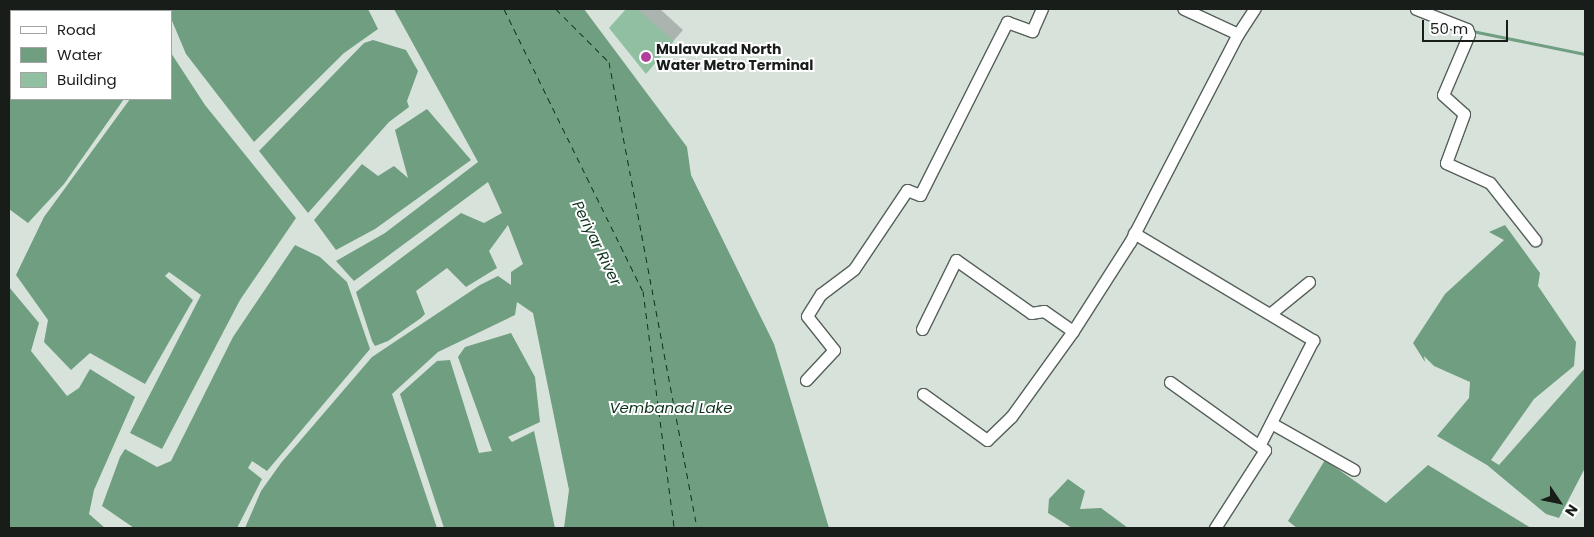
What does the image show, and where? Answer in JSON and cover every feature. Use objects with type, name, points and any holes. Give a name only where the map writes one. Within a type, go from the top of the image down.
[{"type":"street","points":[[806,380],[834,350],[808,316],[821,294],[854,269],[907,190],[920,195],[1007,22],[1032,30],[1042,9]]},
{"type":"street","points":[[1184,9],[1238,34]]},
{"type":"street","points":[[923,394],[987,440],[1011,417],[1073,331],[1134,233],[1238,34],[1254,9]]},
{"type":"street","points":[[1416,9],[1466,29],[1469,34],[1443,95],[1464,114],[1446,163],[1490,183],[1535,240]]},
{"type":"street","points":[[1134,233],[1271,313],[1313,340],[1260,444]]},
{"type":"street","points":[[922,329],[956,260],[1031,313],[1044,311],[1073,331]]},
{"type":"street","points":[[1271,313],[1309,282]]},
{"type":"street","points":[[1170,382],[1260,444],[1265,450],[1215,528]]},
{"type":"street","points":[[1271,424],[1354,470]]},
{"type":"water","points":[[9,9],[144,9],[10,10],[10,100],[123,100],[64,184],[28,223],[9,209]]},
{"type":"water","points":[[368,9],[378,29],[344,53],[254,142],[186,54],[172,21],[172,10],[167,10]]},
{"type":"water","name":"Vembanad Lake","points":[[394,9],[584,9],[687,147],[691,175],[774,344],[829,528],[564,528],[569,490],[533,313],[517,302],[515,315],[438,352],[392,394],[437,528],[245,528],[261,491],[281,463],[372,357],[480,285],[498,276],[511,285],[511,272],[523,264],[508,225],[489,251],[497,268],[466,287],[447,268],[416,291],[425,314],[421,318],[388,341],[375,346],[372,341],[356,292],[461,213],[484,223],[502,213],[488,182],[354,281],[336,261],[385,233],[478,162]]},
{"type":"water","points":[[373,40],[406,50],[418,71],[407,101],[409,107],[389,122],[308,213],[259,151],[364,43]]},
{"type":"water","points":[[172,55],[205,105],[296,218],[240,300],[162,449],[130,433],[201,295],[169,272],[165,276],[193,300],[145,384],[90,353],[71,370],[44,342],[48,320],[16,275],[44,217],[129,100],[172,100]]},
{"type":"water","points":[[427,109],[471,160],[375,229],[336,250],[314,220],[362,164],[378,176],[394,166],[408,178],[395,130]]},
{"type":"water","points":[[1505,225],[1540,273],[1538,286],[1576,342],[1574,366],[1534,399],[1491,460],[1499,465],[1585,368],[1585,468],[1559,518],[1546,514],[1487,465],[1437,436],[1469,398],[1470,382],[1434,366],[1424,356],[1425,362],[1413,343],[1445,294],[1504,240],[1489,232]]},
{"type":"water","points":[[295,245],[320,257],[347,282],[370,349],[267,471],[252,461],[248,468],[262,479],[237,528],[134,528],[102,506],[120,457],[125,449],[157,467],[171,461],[233,337]]},
{"type":"water","points":[[9,287],[39,323],[31,351],[67,396],[79,388],[90,369],[135,397],[94,490],[89,514],[105,528],[9,528]]},
{"type":"water","points":[[511,333],[535,377],[540,422],[508,437],[512,442],[534,431],[555,528],[444,528],[400,394],[437,361],[450,360],[479,453],[492,451],[458,357],[465,347]]},
{"type":"water","points":[[1325,460],[1386,503],[1428,465],[1531,528],[1297,528],[1288,521]]},
{"type":"water","points":[[1068,479],[1085,491],[1080,509],[1101,508],[1128,528],[1072,528],[1048,513],[1049,499]]},
{"type":"building","name":"Mulavukad North Water Metro Terminal","points":[[626,9],[637,9],[674,41],[646,74],[609,28]]},
{"type":"waterway","points":[[1472,31],[1585,54]]},
{"type":"ferry route","points":[[504,9],[643,291],[674,528]]},
{"type":"ferry route","points":[[556,9],[609,62],[697,528]]},
{"type":"place","name":"Mulavukad North Water Metro Terminal","points":[[646,57]]},
{"type":"water label","name":"Periyar River","points":[[597,243]]}]
